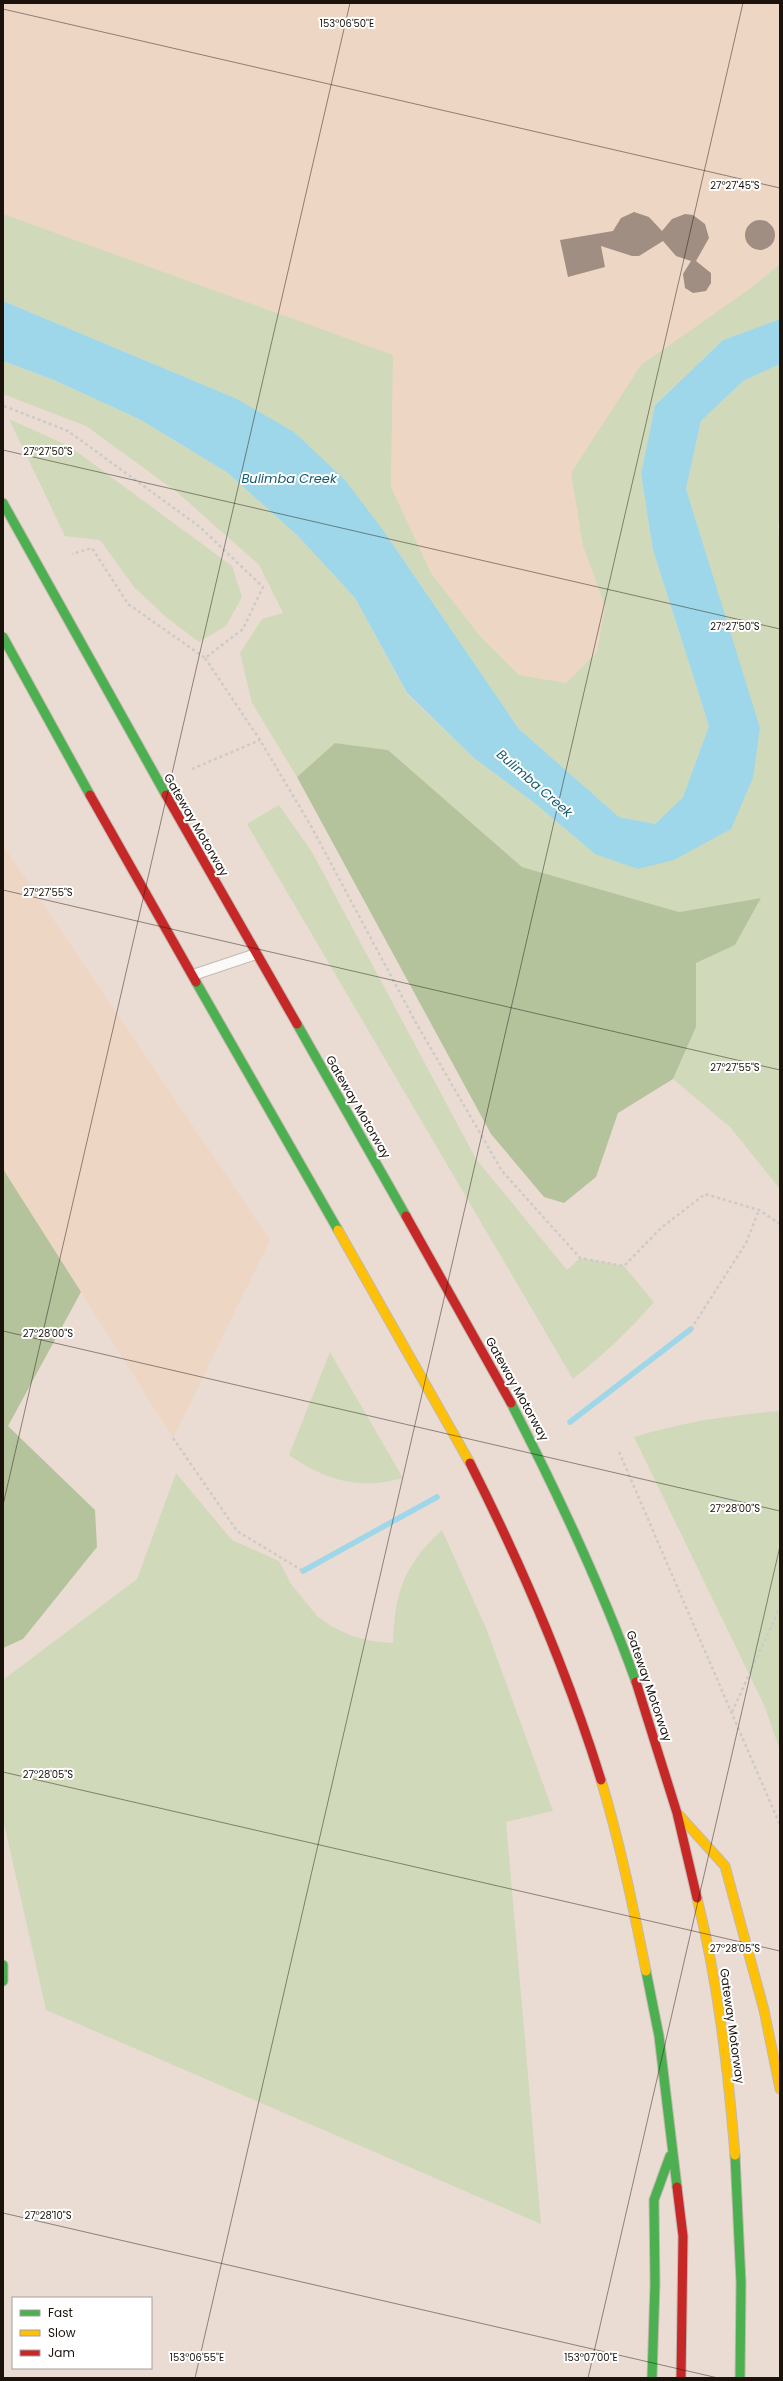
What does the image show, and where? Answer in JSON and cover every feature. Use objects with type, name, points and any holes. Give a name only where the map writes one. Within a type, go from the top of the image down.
[{"type":"main road","name":"Gateway Motorway","points":[[3,503],[38,568],[256,954],[515,1408],[546,1468],[586,1552],[619,1636],[664,1765],[695,1886],[712,1972],[729,2080],[736,2150],[741,2239],[740,2378]]},
{"type":"main road","points":[[3,637],[59,739],[461,1446],[500,1523],[553,1643],[588,1739],[612,1816],[632,1899],[659,2036],[683,2236],[681,2378]]},
{"type":"main road","points":[[676,1812],[725,1866],[764,2010],[780,2089]]},
{"type":"main road","points":[[3,1965],[3,1981]]},
{"type":"main road","points":[[652,2378],[656,2284],[654,2200],[672,2153]]},
{"type":"lane","points":[[193,975],[256,954]]},
{"type":"path","points":[[4,406],[68,431],[200,527],[263,587],[243,629],[205,658]]},
{"type":"path","points":[[72,554],[92,548],[128,604],[205,658],[260,740],[310,826],[414,1021],[502,1171],[580,1258],[624,1266],[661,1228],[705,1194],[759,1210],[780,1224]]},
{"type":"path","points":[[192,769],[260,740]]},
{"type":"path","points":[[691,1329],[746,1243],[759,1210]]},
{"type":"path","points":[[173,1438],[237,1531],[303,1571]]},
{"type":"path","points":[[619,1452],[780,1825]]},
{"type":"path","points":[[731,1712],[780,1607]]},
{"type":"shaded area","points":[[3,3],[780,3],[780,264],[748,290],[583,546],[605,606],[597,652],[566,683],[519,675],[480,636],[431,573],[391,487],[393,355],[3,222]]},
{"type":"shaded area","points":[[3,845],[270,1240],[173,1438],[3,1169]]},
{"type":"green space","points":[[3,214],[393,355],[391,487],[431,573],[480,636],[519,675],[566,683],[597,652],[605,606],[583,546],[571,473],[641,365],[748,290],[780,264],[780,319],[723,340],[655,404],[641,474],[653,550],[709,726],[683,797],[655,824],[619,817],[519,729],[383,530],[235,398],[3,301]]},
{"type":"green space","points":[[3,361],[54,380],[141,420],[228,473],[298,536],[355,598],[407,694],[474,758],[537,805],[595,854],[731,829],[704,549],[686,489],[701,421],[743,381],[780,364],[780,514],[778,529],[780,531],[780,1189],[730,1127],[673,1079],[696,1027],[696,962],[735,945],[761,898],[679,912],[522,867],[388,750],[335,743],[297,777],[252,703],[240,653],[262,619],[283,613],[259,565],[178,493],[86,426],[3,394]]},
{"type":"green space","points":[[9,419],[69,446],[232,566],[242,597],[226,626],[199,642],[167,618],[134,587],[100,540],[65,536]]},
{"type":"green space","points":[[335,743],[388,750],[522,867],[679,912],[761,898],[735,945],[696,963],[696,1027],[673,1079],[618,1113],[596,1177],[564,1203],[544,1197],[491,1134],[297,777]]},
{"type":"green space","points":[[279,805],[312,852],[476,1159],[567,1270],[580,1258],[624,1266],[654,1302],[635,1323],[595,1361],[573,1379],[247,824]]},
{"type":"green space","points":[[3,1169],[81,1292],[8,1426],[95,1510],[97,1547],[23,1639],[3,1648]]},
{"type":"green space","points":[[330,1352],[403,1478],[387,1482],[372,1483],[344,1481],[316,1471],[289,1455]]},
{"type":"green space","points":[[780,1411],[780,1750],[764,1705],[634,1437],[670,1427],[706,1420]]},
{"type":"green space","points":[[176,1473],[232,1540],[279,1561],[291,1584],[318,1617],[333,1627],[352,1636],[372,1641],[393,1643],[396,1609],[399,1594],[404,1581],[418,1556],[442,1530],[486,1628],[553,1811],[506,1822],[541,2224],[46,2010],[3,1819],[3,1680],[137,1579]]},
{"type":"water","name":"Bulimba Creek","points":[[3,301],[235,398],[294,432],[345,480],[383,530],[519,729],[619,817],[655,824],[683,797],[709,726],[653,550],[641,474],[655,405],[723,340],[780,319],[780,364],[743,381],[701,421],[686,489],[760,728],[753,778],[731,829],[674,860],[638,869],[595,854],[537,805],[474,758],[407,693],[355,598],[298,536],[228,473],[141,420],[54,380],[3,361]]},
{"type":"building","points":[[634,212],[649,217],[662,231],[672,219],[685,214],[693,215],[705,224],[709,238],[696,261],[711,273],[711,283],[706,291],[693,293],[685,288],[683,274],[691,261],[676,256],[663,241],[639,256],[632,256],[601,246],[605,267],[568,277],[560,240],[613,231],[621,218]]},
{"type":"building","points":[[760,220],[766,221],[774,229],[774,241],[766,249],[760,250],[754,249],[746,241],[745,235],[746,229],[754,221]]},
{"type":"waterway","points":[[570,1422],[691,1329]]},
{"type":"waterway","points":[[303,1571],[437,1497]]},
{"type":"traffic: fast","points":[[3,503],[166,795]]},
{"type":"traffic: fast","points":[[3,637],[90,795]]},
{"type":"traffic: fast","points":[[196,982],[338,1230]]},
{"type":"traffic: fast","points":[[297,1024],[406,1216]]},
{"type":"traffic: fast","points":[[511,1403],[578,1540],[623,1646],[636,1682]]},
{"type":"traffic: fast","points":[[3,1965],[3,1981]]},
{"type":"traffic: fast","points":[[646,1971],[659,2036],[677,2187]]},
{"type":"traffic: fast","points":[[735,2155],[741,2283],[740,2378]]},
{"type":"traffic: fast","points":[[652,2378],[655,2284],[654,2200],[670,2156]]},
{"type":"traffic: slow","points":[[338,1230],[470,1463]]},
{"type":"traffic: slow","points":[[601,1780],[620,1851],[646,1971]]},
{"type":"traffic: slow","points":[[679,1815],[725,1866],[764,2010],[780,2089]]},
{"type":"traffic: slow","points":[[697,1898],[711,1962],[721,2026],[735,2155]]},
{"type":"traffic: jam","points":[[90,795],[196,982]]},
{"type":"traffic: jam","points":[[166,795],[297,1024]]},
{"type":"traffic: jam","points":[[406,1216],[511,1403]]},
{"type":"traffic: jam","points":[[470,1463],[508,1541],[542,1619],[574,1699],[601,1780]]},
{"type":"traffic: jam","points":[[636,1682],[677,1813],[697,1898]]},
{"type":"traffic: jam","points":[[677,2187],[683,2236],[681,2378]]}]
